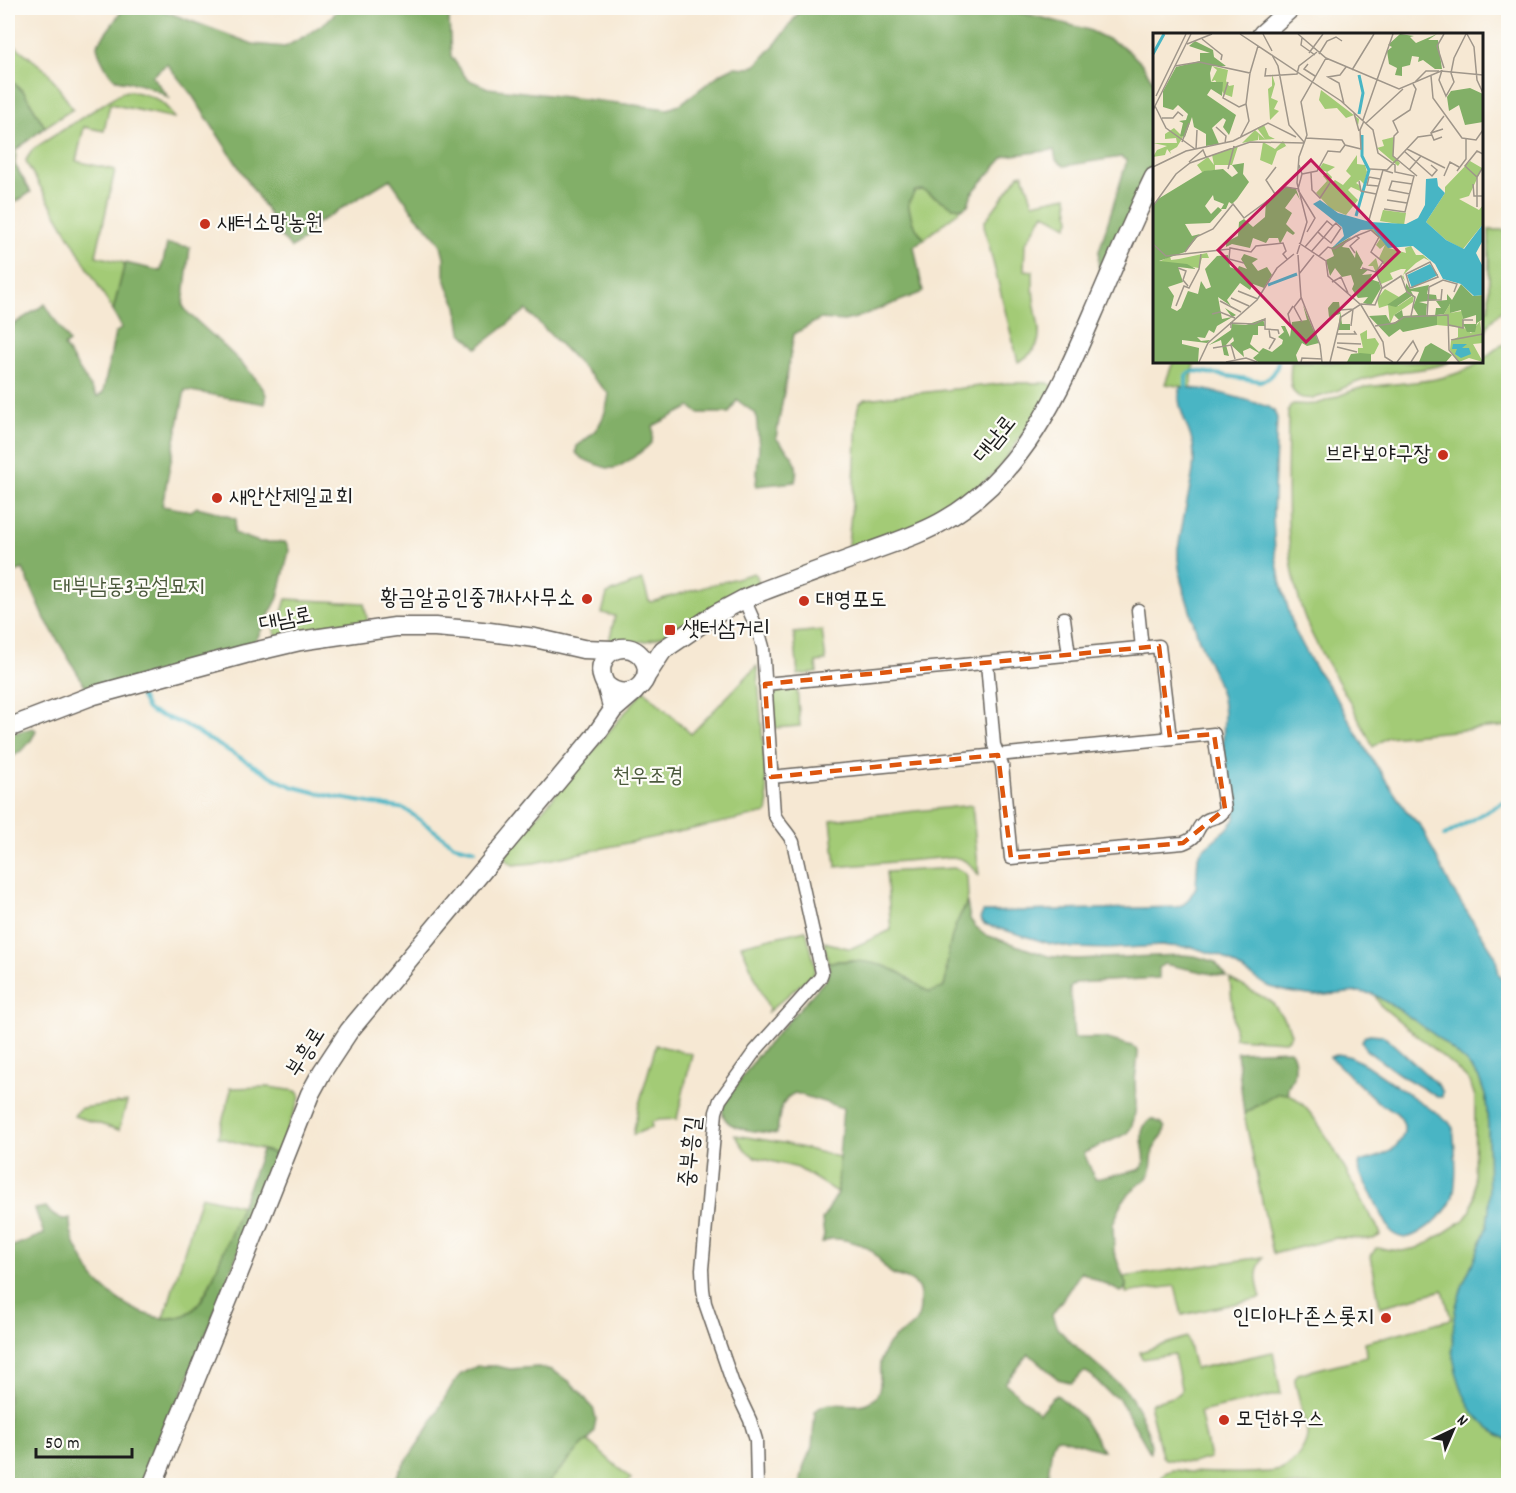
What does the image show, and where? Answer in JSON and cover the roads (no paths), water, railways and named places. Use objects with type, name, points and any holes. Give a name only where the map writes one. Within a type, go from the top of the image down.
[{"type":"street","points":[[1263,33],[1291,8]]},
{"type":"street","name":"대남로","points":[[663,650],[716,614],[744,599],[920,533],[955,514],[998,477],[1035,432],[1064,382],[1153,182]]},
{"type":"street","points":[[744,599],[763,647],[771,777],[998,755],[1170,738],[1214,734],[1225,809],[1220,817],[1203,822],[1197,834],[1191,840],[1183,843],[1011,858],[1002,765],[998,755],[994,745],[987,663]]},
{"type":"street","points":[[1138,610],[1142,648]]},
{"type":"street","points":[[1064,618],[1069,655]]},
{"type":"street","name":"대남로","points":[[8,728],[94,695],[245,654],[300,641],[395,627],[435,627],[482,631],[535,638],[583,649],[613,650]]},
{"type":"street","points":[[765,684],[1159,646],[1170,738]]},
{"type":"street","points":[[613,710],[604,679],[603,660],[613,650],[619,648],[663,650]]},
{"type":"street","points":[[583,649],[604,679],[616,692],[622,693],[640,683],[645,663],[632,649]]},
{"type":"street","name":"부흥로","points":[[152,1485],[310,1094],[322,1072],[349,1031],[595,736],[613,710],[640,683],[663,650]]},
{"type":"street","name":"중부흥길","points":[[758,1485],[756,1440],[750,1420],[733,1384],[705,1303],[702,1269],[716,1112],[720,1100],[755,1051],[822,973],[793,842],[774,814],[771,777]]},
{"type":"water","points":[[1181,387],[1225,394],[1269,407],[1274,411],[1277,418],[1273,517],[1275,551],[1280,580],[1294,629],[1368,753],[1407,812],[1421,826],[1452,889],[1495,955],[1499,974],[1508,989],[1508,1440],[1490,1429],[1474,1414],[1463,1393],[1452,1351],[1456,1306],[1487,1226],[1489,1209],[1486,1098],[1479,1078],[1466,1062],[1436,1036],[1373,994],[1358,992],[1315,996],[1288,992],[1267,986],[1221,956],[1191,947],[1073,948],[1051,944],[984,924],[980,919],[983,912],[1176,907],[1184,904],[1196,887],[1198,856],[1235,819],[1223,744],[1222,698],[1199,640],[1181,581],[1178,559],[1194,461],[1193,445],[1179,400]]},
{"type":"water","points":[[1369,1034],[1382,1035],[1393,1044],[1438,1085],[1443,1092],[1442,1097],[1437,1097],[1399,1074],[1366,1050],[1362,1042]]},
{"type":"water","points":[[1338,1054],[1351,1057],[1366,1065],[1448,1121],[1453,1128],[1456,1169],[1452,1200],[1439,1218],[1412,1236],[1405,1238],[1391,1232],[1360,1173],[1359,1166],[1360,1162],[1383,1155],[1395,1147],[1403,1134],[1403,1122],[1395,1112],[1381,1105],[1330,1057]]},
{"type":"waterway","points":[[1186,387],[1186,376],[1190,372],[1260,381],[1272,375],[1278,363]]},
{"type":"waterway","points":[[140,695],[151,712],[181,723],[282,782],[334,797],[405,809],[454,845],[475,850]]},
{"type":"waterway","points":[[1444,836],[1508,799]]},
{"type":"place","name":"새터소망농원","points":[[205,224]]},
{"type":"place","name":"브라보야구장","points":[[1443,455]]},
{"type":"place","name":"새안산제일교회","points":[[217,498]]},
{"type":"place","name":"황금알공인중개사사무소","points":[[587,599]]},
{"type":"place","name":"대영포도","points":[[804,601]]},
{"type":"place","name":"샛터삼거리","points":[[670,630]]},
{"type":"place","name":"인디아나존스롯지","points":[[1386,1318]]},
{"type":"place","name":"모던하우스","points":[[1224,1420]]},
{"type":"park label","name":"대부남동3공설묘지","points":[[129,588]]},
{"type":"park label","name":"천우조경","points":[[648,777]]}]
